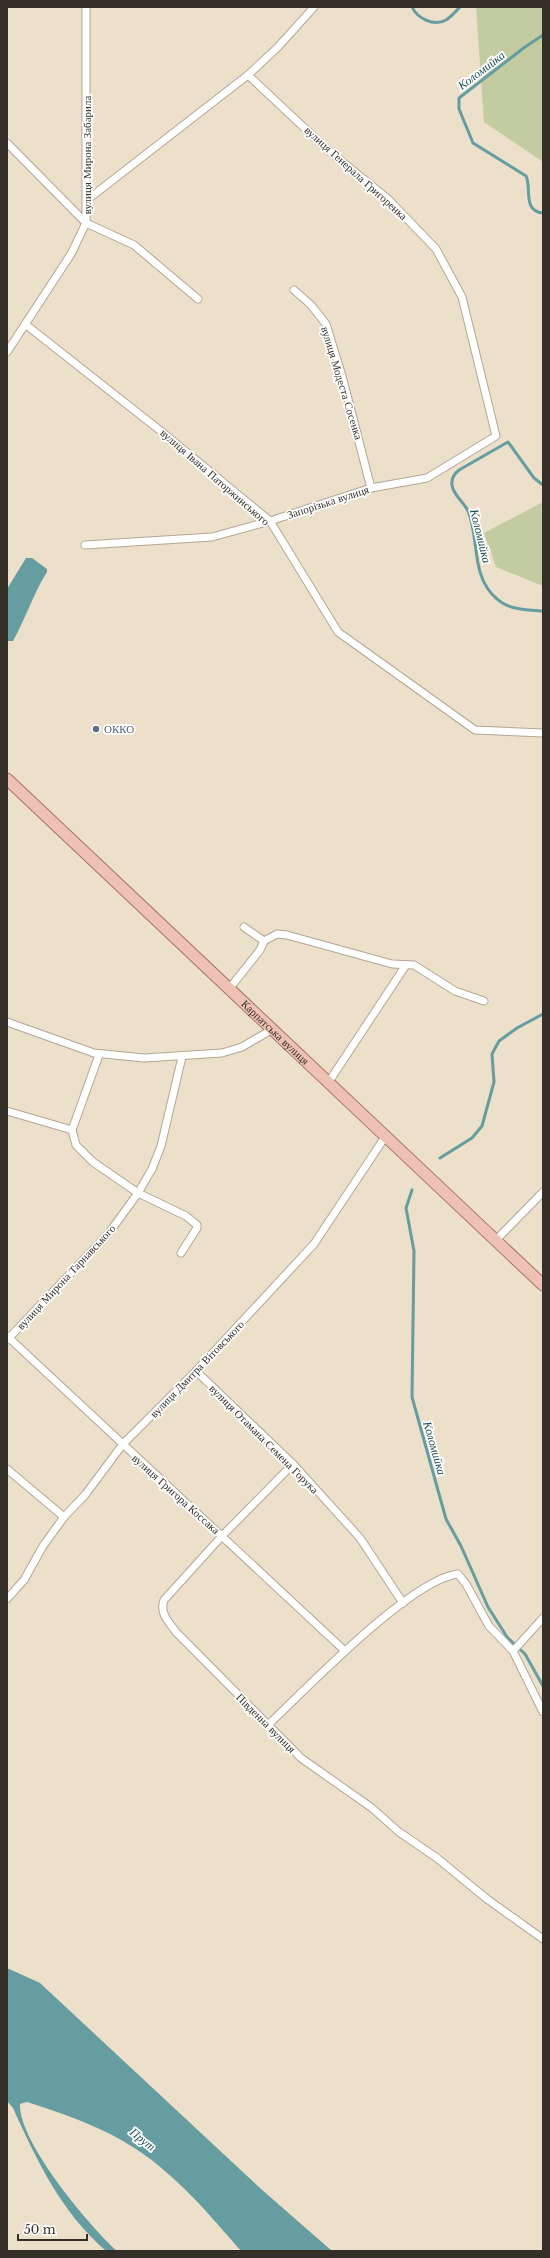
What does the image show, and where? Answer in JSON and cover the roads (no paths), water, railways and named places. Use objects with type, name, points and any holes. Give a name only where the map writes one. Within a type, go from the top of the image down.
[{"type":"main road","name":"Карпатська вулиця","points":[[7,779],[385,1138],[543,1285]]},
{"type":"street","name":"вулиця Мирона Забарила","points":[[7,352],[79,242],[86,223],[86,7]]},
{"type":"street","points":[[87,200],[248,75],[278,47],[314,7]]},
{"type":"street","name":"вулиця Генерала Григоренка","points":[[248,75],[329,150],[388,199],[436,249],[462,297],[492,418]]},
{"type":"street","points":[[7,143],[86,223],[134,245],[198,299]]},
{"type":"street","name":"вулиця Модеста Сосенка","points":[[294,290],[311,305],[326,324],[342,376],[371,488]]},
{"type":"street","name":"вулиця Івана Паторжинського","points":[[25,324],[162,432],[270,521],[338,632],[475,730],[543,733]]},
{"type":"street","name":"Запорізька вулиця","points":[[85,545],[212,537],[270,521],[371,488],[427,478],[496,436],[492,418]]},
{"type":"street","points":[[244,927],[264,941]]},
{"type":"street","points":[[229,989],[260,950],[264,941],[277,934],[287,935],[352,954],[400,965],[421,968],[455,990],[484,1001]]},
{"type":"street","points":[[328,1083],[406,965]]},
{"type":"street","points":[[7,1022],[99,1055],[144,1058],[213,1055],[232,1051],[250,1043],[271,1030]]},
{"type":"street","points":[[99,1055],[72,1130],[76,1145],[93,1162],[138,1193],[186,1216],[197,1225],[197,1228],[181,1253]]},
{"type":"street","name":"вулиця Мирона Тарнавського","points":[[8,1338],[109,1233],[138,1193],[152,1169],[161,1146],[182,1057]]},
{"type":"street","points":[[7,1111],[72,1130]]},
{"type":"street","name":"вулиця Дмитра Вітовського","points":[[7,1599],[24,1580],[43,1546],[64,1517],[85,1495],[123,1444],[196,1371],[314,1244],[385,1138]]},
{"type":"street","points":[[496,1240],[543,1192]]},
{"type":"street","name":"вулиця Григора Коссака","points":[[8,1338],[345,1651]]},
{"type":"street","name":"вулиця Отамана Семена Горука","points":[[196,1371],[293,1464],[365,1545],[403,1603]]},
{"type":"street","name":"Південна вулиця","points":[[293,1464],[222,1536],[164,1600],[162,1607],[164,1615],[176,1632],[301,1758],[372,1808],[398,1832],[436,1858],[492,1903],[543,1939]]},
{"type":"street","points":[[7,1469],[64,1517]]},
{"type":"street","points":[[268,1725],[345,1651],[403,1603],[445,1577],[458,1574],[466,1584],[489,1626],[514,1650],[543,1712]]},
{"type":"street","points":[[514,1650],[542,1621]]},
{"type":"water","points":[[26,558],[32,558],[47,569],[47,572],[13,641],[7,641],[7,589]]},
{"type":"water","name":"Прут","points":[[7,1968],[40,1983],[261,2189],[332,2251],[241,2251],[179,2183],[136,2149],[110,2134],[55,2111],[27,2102],[20,2104],[22,2120],[30,2139],[42,2160],[73,2203],[117,2251],[106,2251],[90,2236],[63,2203],[31,2147],[13,2108],[7,2101]]},
{"type":"waterway","name":"Коломийка","points":[[412,7],[418,15],[431,22],[441,22],[446,20],[460,7]]},
{"type":"waterway","name":"Коломийка","points":[[543,35],[459,98],[459,109],[473,143],[526,176],[528,181],[530,204],[536,211],[543,213]]},
{"type":"waterway","name":"Коломийка","points":[[543,485],[534,478],[508,442],[459,470],[453,476],[452,480],[454,492],[468,511],[472,522],[479,569],[488,590],[502,603],[507,605],[518,609],[543,611]]},
{"type":"waterway","name":"Коломийка","points":[[440,1158],[472,1138],[482,1126],[494,1082],[492,1054],[499,1041],[517,1028],[543,1014]]},
{"type":"waterway","name":"Коломийка","points":[[412,1190],[406,1208],[414,1251],[412,1397],[446,1519],[461,1546],[488,1607],[507,1637],[525,1654],[543,1686]]},
{"type":"place","name":"ОККО","points":[[96,729]]}]
